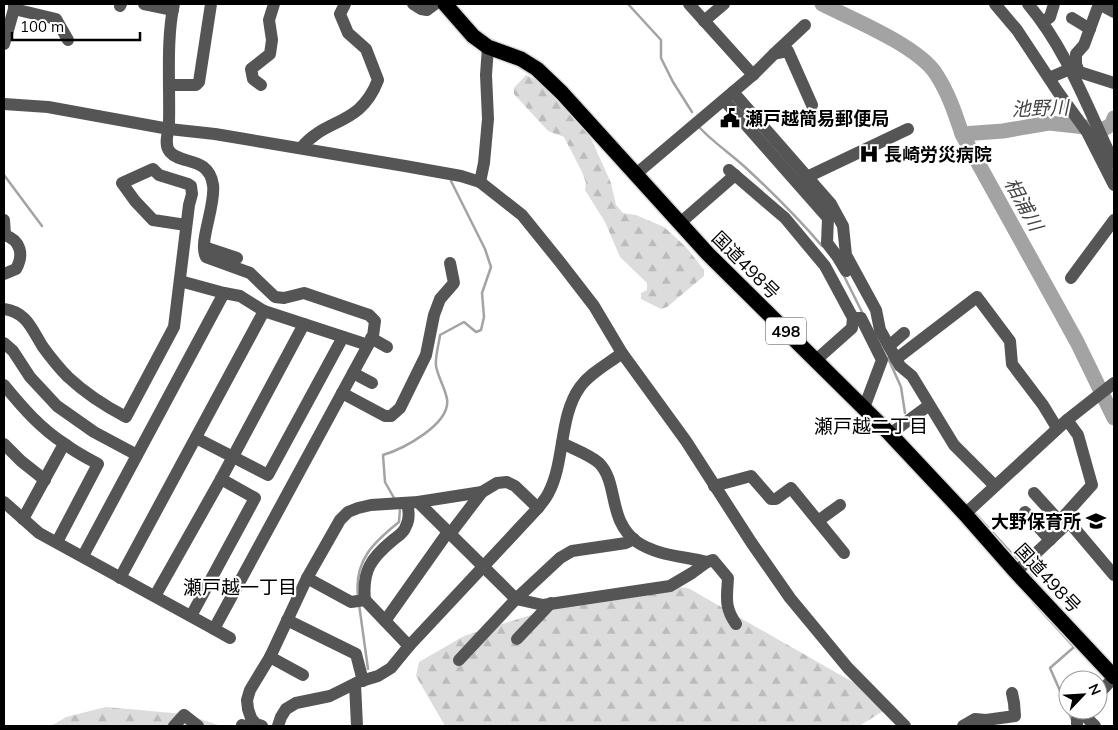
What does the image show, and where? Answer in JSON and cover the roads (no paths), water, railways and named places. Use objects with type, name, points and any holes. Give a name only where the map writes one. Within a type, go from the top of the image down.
[{"type":"highway","name":"国道498号","points":[[445,4],[473,36],[488,47],[520,59],[537,69],[562,93],[708,254],[890,434],[1114,677]]},
{"type":"street","points":[[144,4],[173,7],[167,144],[171,153],[199,164],[208,173],[212,181],[214,201],[204,247],[206,256],[250,273],[275,297],[284,298],[304,293],[369,315],[375,321],[370,342],[214,629]]},
{"type":"street","points":[[170,85],[196,86],[199,82],[211,4]]},
{"type":"street","points":[[261,85],[253,79],[252,69],[270,54],[272,40],[269,20],[274,4]]},
{"type":"street","points":[[301,148],[309,139],[349,117],[363,106],[374,91],[378,80],[366,49],[348,34],[340,14],[345,4]]},
{"type":"street","points":[[413,4],[427,10],[435,4]]},
{"type":"street","points":[[689,4],[753,75]]},
{"type":"street","points":[[704,21],[724,4]]},
{"type":"street","points":[[995,4],[1018,30],[1076,118],[1100,134],[1114,163]]},
{"type":"street","points":[[1028,4],[1043,22],[1074,70],[1091,127],[1114,185]]},
{"type":"street","points":[[1043,22],[1050,17],[1054,4]]},
{"type":"street","points":[[1074,70],[1076,54],[1082,48],[1099,4],[1114,12]]},
{"type":"street","points":[[4,44],[14,6],[38,9],[56,19],[68,32]]},
{"type":"street","points":[[1072,18],[1090,29]]},
{"type":"street","points":[[636,174],[753,75],[804,25]]},
{"type":"street","points":[[480,182],[484,163],[488,118],[486,75],[488,47]]},
{"type":"street","points":[[774,54],[788,51],[812,106]]},
{"type":"street","points":[[1049,78],[1074,70],[1114,83]]},
{"type":"street","points":[[728,96],[807,176],[831,204],[840,218],[846,255],[864,314]]},
{"type":"street","points":[[728,96],[828,218],[827,242],[837,256],[864,314],[882,360],[864,408]]},
{"type":"street","points":[[4,104],[48,107],[301,148],[472,178],[480,182],[522,215],[594,306],[622,353],[686,441],[714,486],[790,598],[848,668],[905,726]]},
{"type":"street","points":[[807,176],[908,129]]},
{"type":"street","points":[[4,309],[15,312],[28,320],[50,357],[76,384],[98,402],[126,417],[174,326],[186,224],[192,194],[191,186],[188,184],[159,175],[153,169],[122,183],[135,201],[153,220],[186,224]]},
{"type":"street","points":[[680,223],[732,172],[785,218],[864,314],[880,330],[900,366],[912,376],[928,406],[954,445],[995,486]]},
{"type":"street","points":[[4,220],[4,235],[18,244],[21,251],[21,257],[16,269],[4,274]]},
{"type":"street","points":[[1071,278],[1114,220]]},
{"type":"street","points":[[204,247],[237,258]]},
{"type":"street","points":[[342,393],[384,416],[391,416],[400,408],[426,355],[434,315],[440,299],[454,283],[450,264]]},
{"type":"street","points":[[180,281],[240,296],[264,310],[304,324],[343,337],[387,347]]},
{"type":"street","points":[[83,556],[224,293]]},
{"type":"street","points":[[896,359],[977,297],[1010,341],[1012,364],[1043,405],[1062,424],[1078,435],[1092,484],[1064,516],[1066,524]]},
{"type":"street","points":[[120,578],[264,310]]},
{"type":"street","points":[[816,360],[852,328],[864,314]]},
{"type":"street","points":[[154,596],[221,479],[304,324]]},
{"type":"street","points":[[889,346],[904,333]]},
{"type":"street","points":[[196,438],[268,475],[343,337]]},
{"type":"street","points":[[4,343],[13,351],[30,377],[57,406],[94,432],[137,455]]},
{"type":"street","points":[[278,726],[286,709],[296,703],[330,696],[359,682],[378,676],[391,668],[409,646],[538,508],[549,493],[554,481],[570,410],[578,390],[586,380],[622,353]]},
{"type":"street","points":[[353,373],[372,383]]},
{"type":"street","points":[[965,514],[1062,424],[1114,383]]},
{"type":"street","points":[[4,385],[24,409],[64,444],[98,464],[57,542]]},
{"type":"street","points":[[890,434],[928,406]]},
{"type":"street","points":[[562,443],[598,462],[607,476],[617,514],[624,528],[634,539],[656,551],[707,562]]},
{"type":"street","points":[[4,444],[21,461],[45,480]]},
{"type":"street","points":[[23,519],[64,444]]},
{"type":"street","points":[[714,486],[750,476],[771,499],[776,499],[792,488],[844,552]]},
{"type":"street","points":[[191,616],[255,498],[221,479]]},
{"type":"street","points":[[385,621],[449,533],[482,492],[497,483],[507,482],[515,486],[538,508]]},
{"type":"street","points":[[262,726],[256,724],[250,718],[247,700],[250,690],[270,657],[307,578],[340,520],[348,512],[371,505],[413,503],[482,492]]},
{"type":"street","points":[[1034,493],[1114,575]]},
{"type":"street","points":[[4,502],[40,533],[230,638]]},
{"type":"street","points":[[413,503],[449,533],[516,599],[543,604],[670,586],[713,560],[728,578],[727,608],[736,624]]},
{"type":"street","points":[[361,601],[364,582],[370,564],[377,554],[403,532],[407,526],[413,503]]},
{"type":"street","points":[[818,521],[840,505]]},
{"type":"street","points":[[1025,512],[1050,540]]},
{"type":"street","points":[[1016,572],[1066,524]]},
{"type":"street","points":[[459,660],[516,599],[560,558],[572,551],[626,544],[634,539]]},
{"type":"street","points":[[307,578],[361,601],[385,621],[409,646]]},
{"type":"street","points":[[517,639],[552,603]]},
{"type":"street","points":[[288,620],[356,654],[359,682],[357,726]]},
{"type":"street","points":[[270,657],[303,675]]},
{"type":"street","points":[[963,726],[975,719],[986,720],[1015,716],[1012,693]]},
{"type":"street","points":[[174,726],[184,715],[198,726]]},
{"type":"waterway","points":[[628,4],[661,40],[661,58],[673,82],[692,112]]},
{"type":"waterway","name":"相浦川","points":[[822,4],[867,25],[915,53],[936,74],[948,95],[962,134],[1077,342],[1114,418]]},
{"type":"waterway","name":"池野川","points":[[962,134],[1003,131],[1049,123],[1104,129],[1112,124],[1114,118]]},
{"type":"waterway","points":[[700,128],[766,187],[822,246]]},
{"type":"waterway","points":[[4,175],[42,226]]},
{"type":"waterway","points":[[394,498],[385,482],[383,455],[402,447],[424,434],[442,417],[446,408],[447,399],[436,366],[440,335],[464,322],[476,332],[481,330],[484,317],[482,293],[491,267],[485,249],[451,181]]},
{"type":"waterway","points":[[843,274],[863,314]]},
{"type":"waterway","points":[[888,358],[901,387],[905,413]]},
{"type":"waterway","points":[[358,596],[359,572],[363,562],[381,537],[399,522],[400,508]]},
{"type":"waterway","points":[[974,512],[1017,561]]},
{"type":"waterway","points":[[1031,574],[1032,580]]},
{"type":"waterway","points":[[1033,598],[1033,602],[1074,647],[1050,668],[1058,686]]},
{"type":"waterway","points":[[359,604],[368,669]]},
{"type":"place","name":"瀬戸越簡易郵便局","points":[[730,118]]},
{"type":"place","name":"長崎労災病院","points":[[869,154]]},
{"type":"place","name":"大野保育所","points":[[1096,521]]},
{"type":"district","name":"瀬戸越二丁目","points":[[871,426]]},
{"type":"district","name":"瀬戸越一丁目","points":[[240,587]]}]
